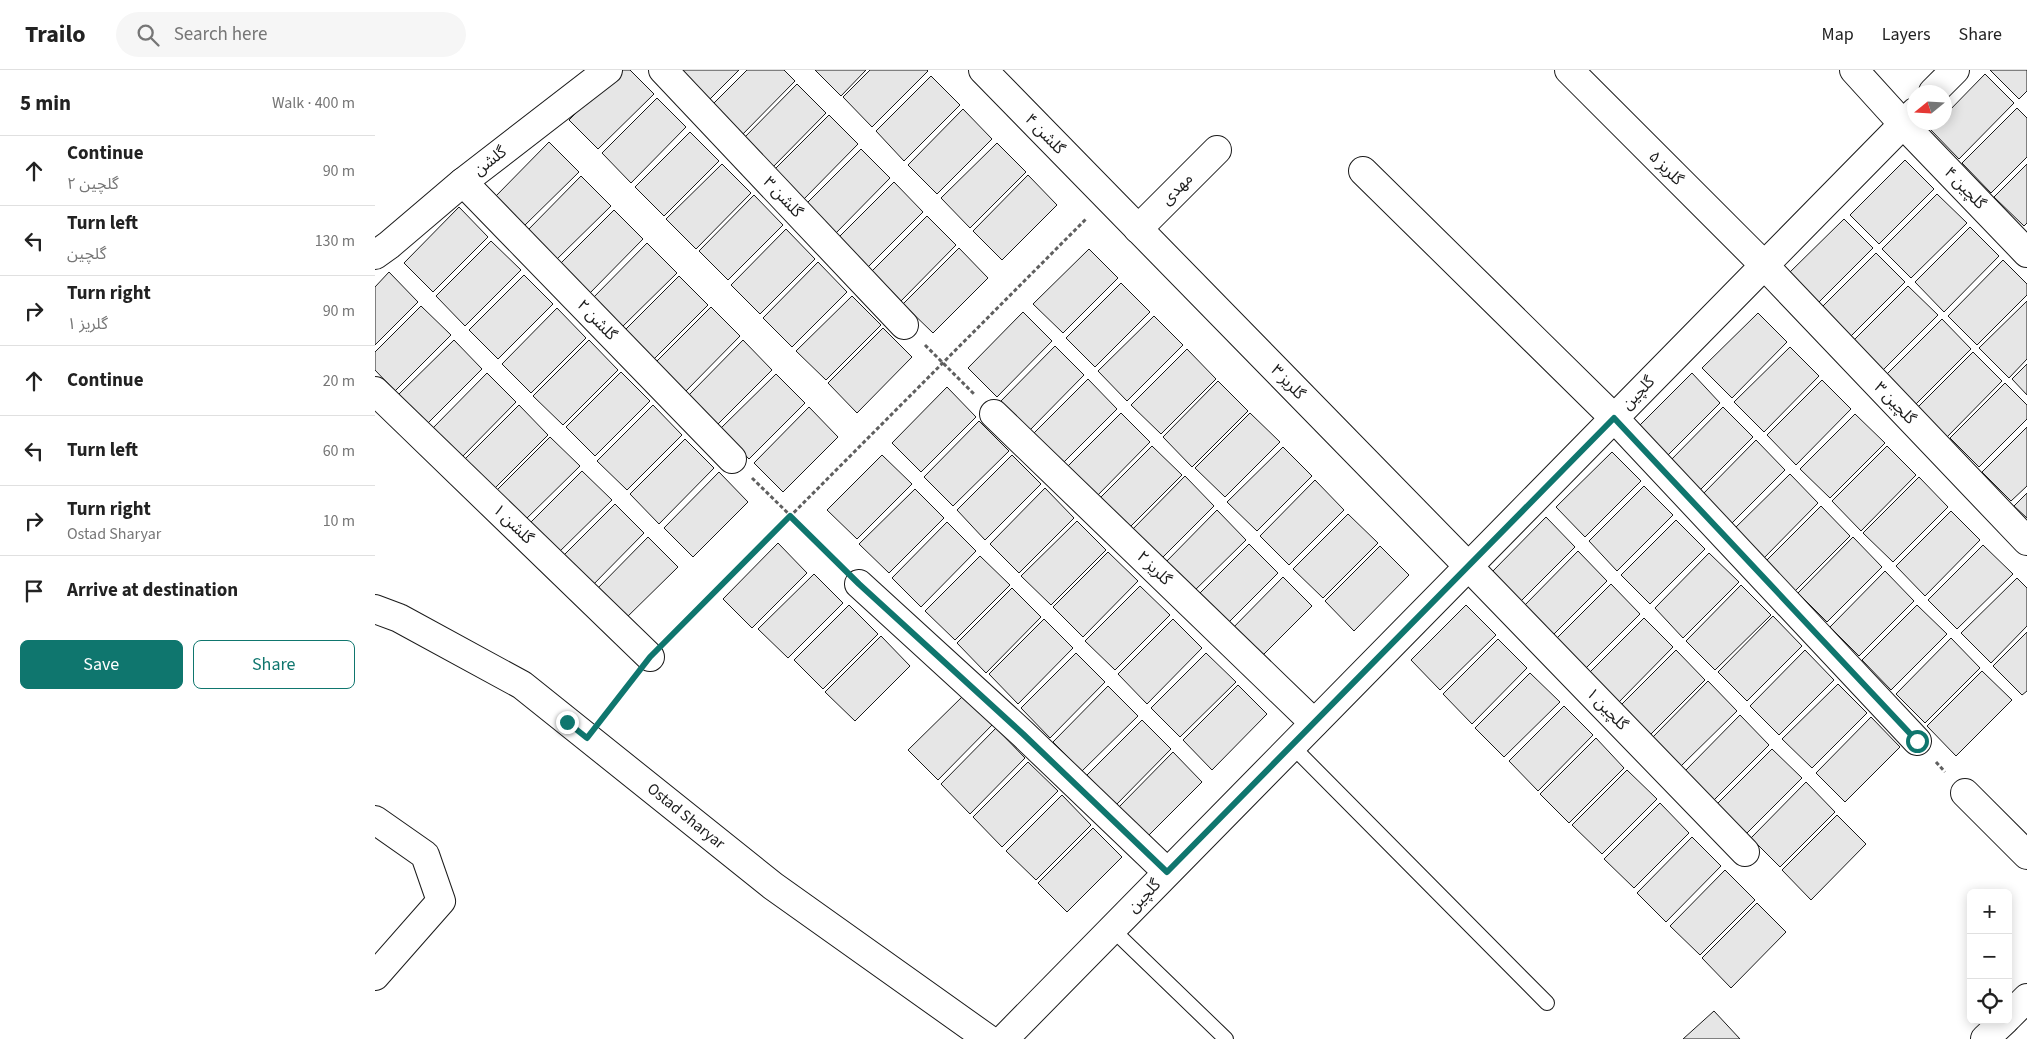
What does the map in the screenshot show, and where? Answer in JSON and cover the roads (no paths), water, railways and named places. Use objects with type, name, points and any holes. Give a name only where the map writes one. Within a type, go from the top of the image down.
[{"type":"street","name":"گلشن","points":[[375,254],[389,245],[463,182],[608,70]]},
{"type":"street","name":"گلشن ۳","points":[[663,70],[903,325]]},
{"type":"street","name":"گلشن ۴","points":[[983,70],[1107,198]]},
{"type":"street","name":"گلریز ۵","points":[[1569,70],[1764,265]]},
{"type":"street","name":"گلچین ۴","points":[[1854,70],[1907,116]]},
{"type":"street","points":[[1940,85],[1955,70]]},
{"type":"street","name":"گلچین","points":[[1004,1039],[1907,120]]},
{"type":"street","name":"گلچین ۴","points":[[1919,130],[2027,253]]},
{"type":"street","name":"مهدی","points":[[1138,229],[1217,150]]},
{"type":"street","points":[[1363,171],[1614,418],[1917,741]]},
{"type":"street","name":"گلشن ۲","points":[[463,182],[732,459]]},
{"type":"street","name":"گلریز ۳","points":[[1107,198],[1468,566]]},
{"type":"street","name":"گلچین ۳","points":[[1764,265],[2027,541]]},
{"type":"street","name":"گلشن ۱","points":[[375,391],[650,657]]},
{"type":"street","name":"گلریز ۲","points":[[994,414],[1314,723]]},
{"type":"street","name":"گلچین ۱","points":[[1468,566],[1745,852]]},
{"type":"street","points":[[859,584],[1023,734],[1167,872]]},
{"type":"street","name":"Ostad Sharyar","points":[[375,609],[399,618],[522,685],[773,886],[987,1039]]},
{"type":"street","points":[[1965,793],[2027,855]]},
{"type":"street","points":[[375,820],[425,855],[441,901],[375,976]]},
{"type":"street","points":[[2012,1013],[2027,998]]},
{"type":"street","points":[[1985,1039],[2001,1024]]},
{"type":"lane","points":[[1291,746],[1547,1004]]},
{"type":"lane","points":[[1112,929],[1226,1039]]}]
